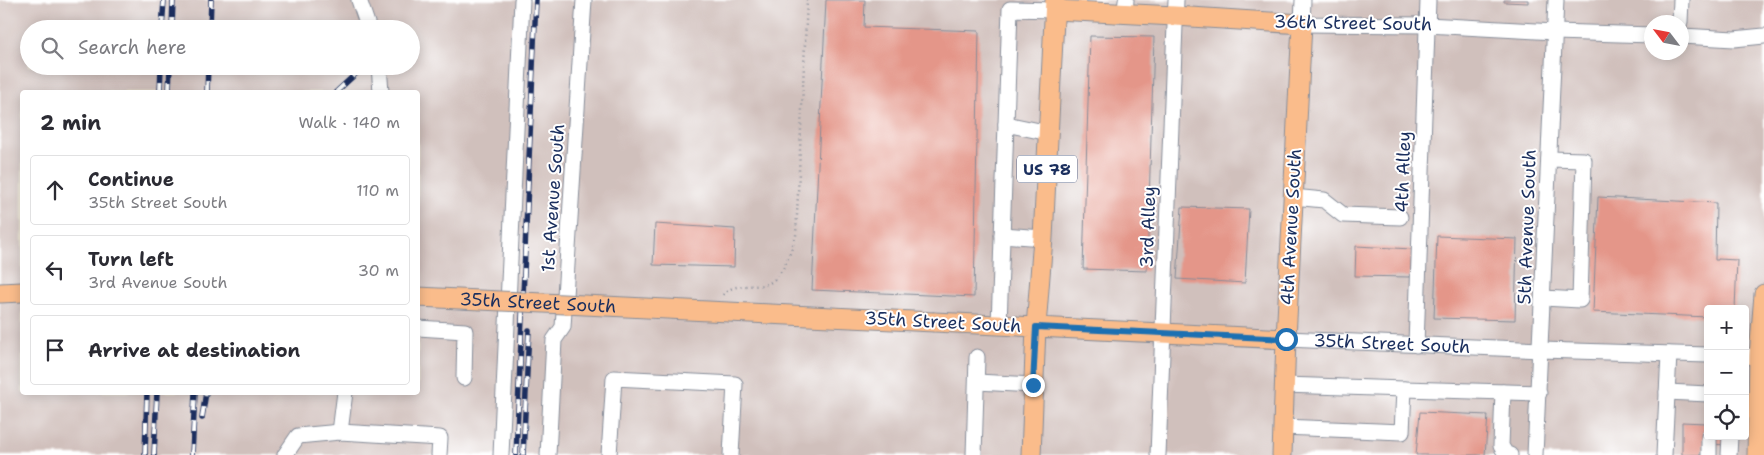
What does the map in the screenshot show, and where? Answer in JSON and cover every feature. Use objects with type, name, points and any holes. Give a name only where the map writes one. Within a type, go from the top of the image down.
[{"type":"main road","name":"36th Street South","points":[[1055,5],[1175,8],[1302,24]]},
{"type":"main road","name":"US 78","points":[[1031,455],[1036,327],[1043,238],[1055,5]]},
{"type":"main road","name":"4th Avenue South","points":[[1282,455],[1302,24]]},
{"type":"main road","points":[[0,293],[20,292]]},
{"type":"main road","points":[[1757,455],[1756,356],[1764,294]]},
{"type":"main road","name":"35th Street South","points":[[420,297],[1286,339]]},
{"type":"street","points":[[359,0],[366,20]]},
{"type":"street","points":[[501,455],[522,0]]},
{"type":"street","name":"1st Avenue South","points":[[548,455],[554,340],[563,328],[584,0]]},
{"type":"street","name":"4th Avenue South","points":[[1302,0],[1302,24]]},
{"type":"street","name":"4th Alley","points":[[1416,345],[1428,0]]},
{"type":"street","name":"5th Avenue South","points":[[1536,455],[1556,0]]},
{"type":"street","points":[[1680,15],[1681,0]]},
{"type":"street","points":[[999,325],[1010,9],[1055,5]]},
{"type":"street","name":"3rd Alley","points":[[1158,455],[1175,8]]},
{"type":"street","name":"36th Street South","points":[[1302,24],[1427,25],[1644,35]]},
{"type":"street","points":[[1689,36],[1734,39],[1764,36]]},
{"type":"street","points":[[380,75],[381,90]]},
{"type":"street","points":[[1006,124],[1049,133]]},
{"type":"street","points":[[1543,298],[1580,300],[1584,160],[1549,159]]},
{"type":"street","points":[[1293,197],[1324,200],[1342,215],[1400,217]]},
{"type":"street","points":[[1002,236],[1043,238]]},
{"type":"street","points":[[508,305],[564,307]]},
{"type":"street","points":[[420,328],[465,331],[464,378]]},
{"type":"street","name":"35th Street South","points":[[1286,339],[1704,355]]},
{"type":"street","points":[[1664,455],[1669,354]]},
{"type":"street","points":[[974,455],[977,357]]},
{"type":"street","points":[[608,455],[614,378],[735,384],[731,455]]},
{"type":"street","points":[[977,382],[1033,385]]},
{"type":"street","points":[[1284,385],[1539,393]]},
{"type":"street","points":[[1283,427],[1402,432],[1404,389]]},
{"type":"street","points":[[1503,392],[1501,446],[1506,454],[1510,455]]},
{"type":"street","points":[[1667,392],[1704,394]]},
{"type":"street","points":[[340,432],[345,395]]},
{"type":"street","points":[[285,455],[298,436],[340,432],[440,438],[439,455]]},
{"type":"street","points":[[1709,440],[1709,455]]},
{"type":"street","points":[[1729,455],[1730,440]]},
{"type":"path","points":[[722,297],[728,289],[734,287],[769,284],[774,280],[784,266],[796,236],[807,0]]},
{"type":"shaded area","points":[[0,0],[1764,0],[1764,455],[0,455]]},
{"type":"building","points":[[826,0],[865,0],[864,27],[979,31],[974,297],[812,290]]},
{"type":"building","points":[[1504,0],[1528,0],[1528,3],[1504,2]]},
{"type":"building","points":[[1090,36],[1154,37],[1147,271],[1083,269]]},
{"type":"building","points":[[1598,197],[1716,203],[1715,260],[1737,260],[1735,305],[1704,305],[1704,317],[1593,312]]},
{"type":"building","points":[[1182,207],[1249,209],[1245,283],[1177,279]]},
{"type":"building","points":[[655,224],[735,229],[734,267],[653,265]]},
{"type":"building","points":[[1437,236],[1517,239],[1515,320],[1434,318]]},
{"type":"building","points":[[1356,246],[1412,249],[1410,277],[1355,276]]},
{"type":"building","points":[[1420,412],[1488,415],[1485,455],[1416,455]]},
{"type":"building","points":[[1682,422],[1704,423],[1703,455],[1682,455]]},
{"type":"building","points":[[1711,440],[1725,440],[1725,445],[1711,444]]},
{"type":"railway","points":[[163,20],[164,0]]},
{"type":"railway","points":[[172,20],[173,0]]},
{"type":"railway","points":[[210,20],[211,0]]},
{"type":"railway","points":[[516,455],[536,0]]},
{"type":"railway","points":[[160,90],[161,75]]},
{"type":"railway","points":[[169,90],[170,75]]},
{"type":"railway","points":[[207,90],[208,75]]},
{"type":"railway","points":[[338,90],[354,75]]},
{"type":"railway","points":[[523,455],[529,330]]},
{"type":"railway","points":[[145,455],[147,395]]},
{"type":"railway","points":[[154,455],[157,395]]},
{"type":"railway","points":[[192,455],[195,395]]},
{"type":"railway","points":[[202,418],[206,395]]},
{"type":"route","points":[[1033,385],[1036,327],[1286,339]]}]
